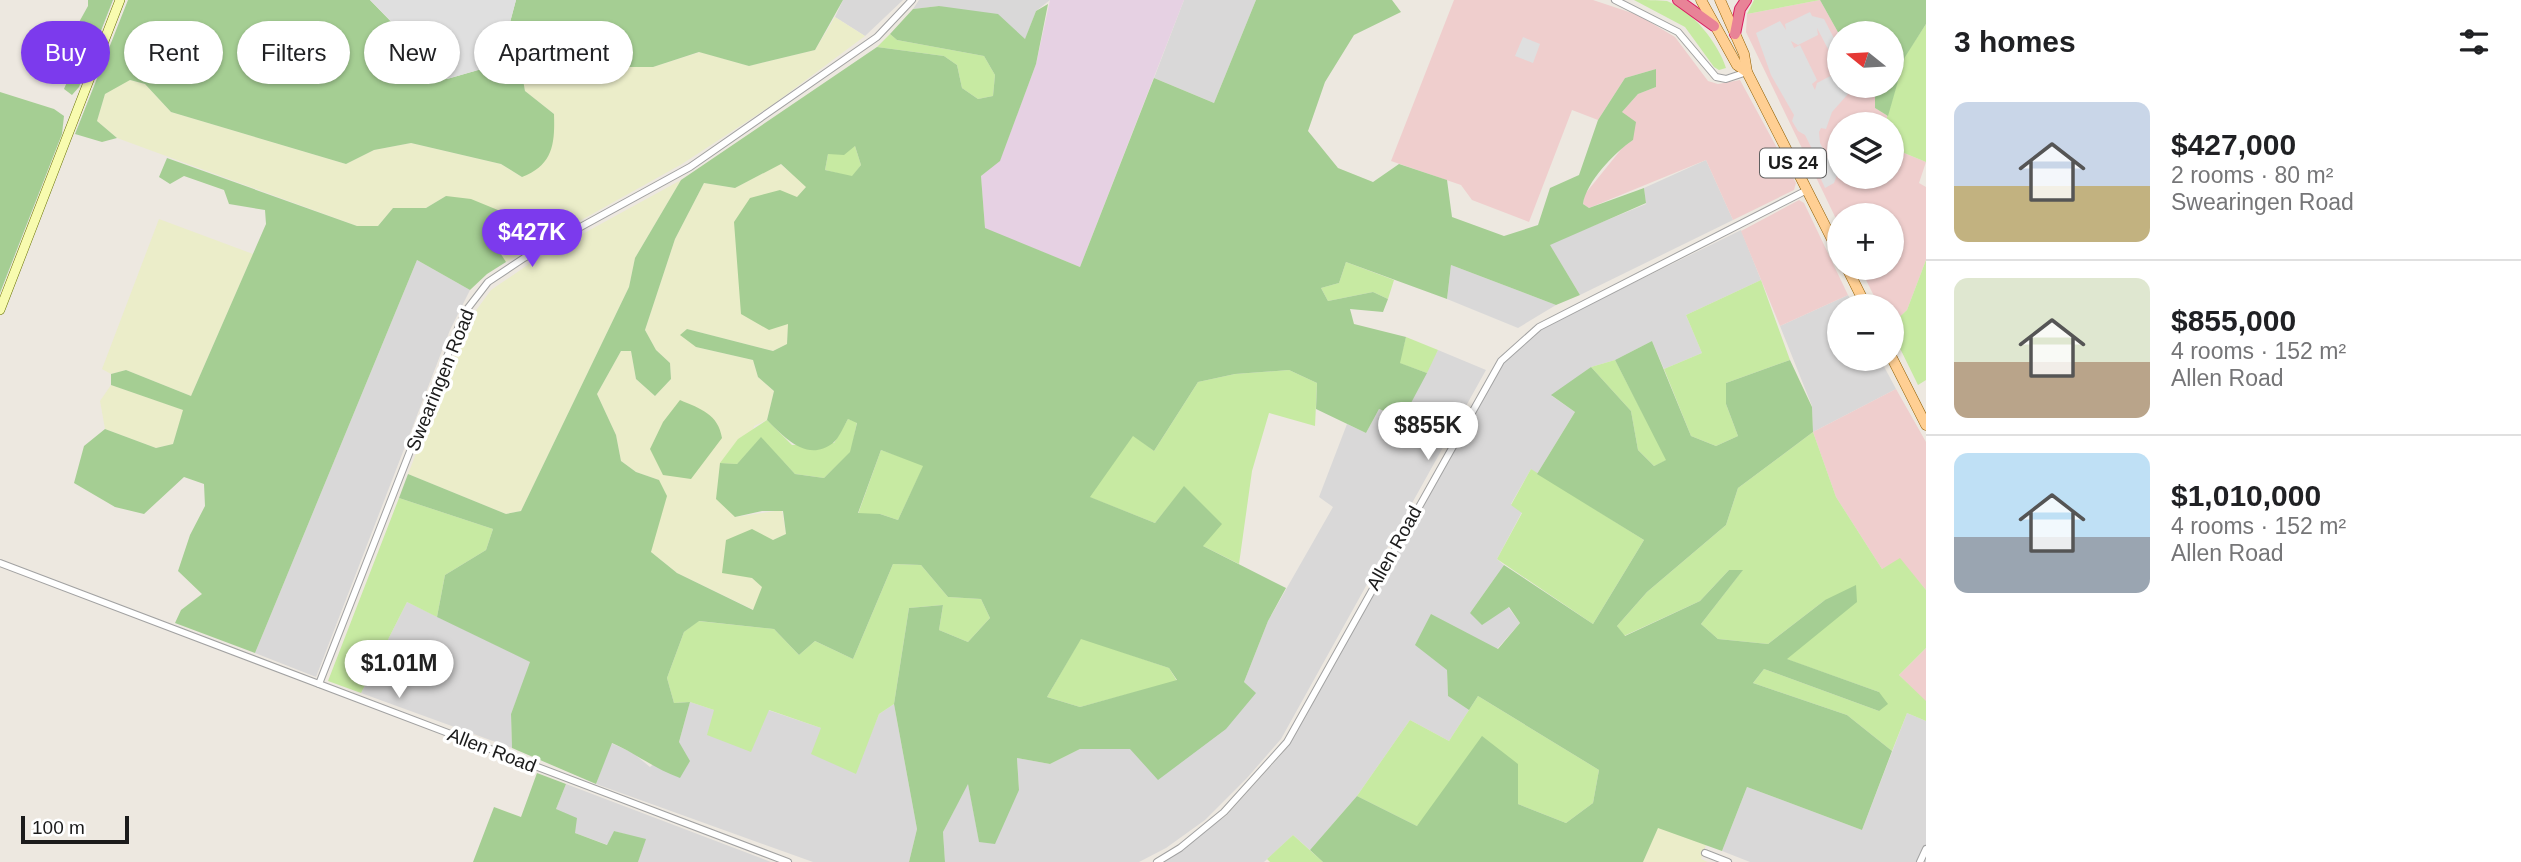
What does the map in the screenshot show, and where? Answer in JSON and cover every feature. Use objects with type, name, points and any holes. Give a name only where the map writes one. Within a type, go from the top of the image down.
[{"type":"highway","points":[[1678,0],[1714,26]]},
{"type":"highway","points":[[1735,34],[1740,9],[1746,0]]},
{"type":"main road","points":[[0,310],[120,0]]},
{"type":"main road","name":"US 24","points":[[1701,0],[1737,65],[1747,72]]},
{"type":"main road","name":"US 24","points":[[1720,0],[1744,54],[1747,72],[1827,229]]},
{"type":"main road","points":[[1899,371],[1926,425]]},
{"type":"street","name":"Swearingen Road","points":[[319,684],[459,326],[476,295],[488,282],[524,258],[690,167],[783,105],[877,37],[912,0]]},
{"type":"street","points":[[1615,0],[1678,32],[1716,77],[1727,79],[1747,72]]},
{"type":"street","name":"Allen Road","points":[[1157,862],[1180,848],[1224,812],[1287,742],[1501,360],[1539,327],[1807,190]]},
{"type":"street","name":"Allen Road","points":[[0,563],[788,862]]},
{"type":"street","points":[[1920,862],[1926,849]]},
{"type":"street","points":[[1705,853],[1728,862]]},
{"type":"shaded area","points":[[370,0],[516,0],[510,21],[474,21],[474,71],[460,75],[460,21],[390,21]]},
{"type":"shaded area","points":[[843,0],[903,0],[865,36],[835,17]]},
{"type":"shaded area","points":[[919,0],[1050,0],[1036,11],[1025,40],[939,6],[913,9]]},
{"type":"shaded area","points":[[1050,0],[1184,0],[1080,267],[985,229],[981,176],[1000,160],[1036,64]]},
{"type":"shaded area","points":[[1184,0],[1256,0],[1214,103],[1154,78]]},
{"type":"shaded area","points":[[1454,0],[1593,0],[1638,15],[1675,37],[1708,81],[1718,84],[1740,80],[1796,183],[1794,190],[1733,220],[1706,160],[1589,208],[1583,204],[1585,194],[1623,147],[1633,140],[1622,112],[1638,94],[1656,87],[1656,69],[1625,78],[1598,120],[1572,110],[1529,222],[1472,200],[1461,185],[1391,161]]},
{"type":"shaded area","points":[[1820,0],[1832,21],[1827,21],[1827,98],[1875,98],[1875,108],[1882,112],[1827,112],[1827,189],[1904,189],[1904,153],[1926,162],[1919,183],[1926,187],[1926,260],[1904,313],[1904,294],[1873,294],[1866,280],[1904,280],[1904,203],[1828,203],[1746,32],[1747,14]]},
{"type":"shaded area","points":[[1810,12],[1812,16],[1824,19],[1827,25],[1827,47],[1817,28],[1818,35],[1798,45],[1791,41],[1794,48],[1800,45],[1817,80],[1812,84],[1815,90],[1817,83],[1827,78],[1827,98],[1844,98],[1832,112],[1827,112],[1826,129],[1821,128],[1819,132],[1820,143],[1827,156],[1825,188],[1820,177],[1822,169],[1805,135],[1798,131],[1792,121],[1794,115],[1771,75],[1756,33],[1780,21],[1786,30],[1785,24]]},
{"type":"shaded area","points":[[1523,37],[1540,44],[1533,63],[1515,56]]},
{"type":"shaded area","points":[[1706,160],[1733,220],[1580,295],[1549,244],[1646,204],[1644,188]]},
{"type":"shaded area","points":[[1799,200],[1804,203],[1827,251],[1827,280],[1841,280],[1848,294],[1827,294],[1827,305],[1780,326],[1741,231]]},
{"type":"shaded area","points":[[1741,230],[1761,280],[1686,315],[1702,353],[1664,369],[1652,341],[1615,360],[1591,367],[1552,396],[1575,412],[1537,474],[1531,469],[1511,504],[1522,512],[1497,559],[1504,565],[1470,613],[1508,607],[1520,623],[1497,649],[1447,670],[1448,696],[1469,710],[1449,741],[1410,720],[1357,796],[1310,850],[1293,835],[1264,862],[1164,862],[1227,815],[1288,747],[1500,368],[1519,344],[1540,329]]},
{"type":"shaded area","points":[[417,260],[470,290],[450,330],[316,677],[255,653]]},
{"type":"shaded area","points":[[1451,265],[1556,305],[1518,328],[1447,299]]},
{"type":"shaded area","points":[[1827,305],[1827,371],[1886,371],[1896,389],[1813,432],[1812,406],[1780,326]]},
{"type":"shaded area","points":[[1438,350],[1486,370],[1281,739],[1247,778],[1205,820],[1166,848],[1139,862],[945,862],[943,832],[968,783],[979,841],[1019,790],[1017,758],[1050,764],[1080,749],[1130,749],[1255,693],[1244,682],[1268,621],[1333,507],[1319,497],[1347,424],[1366,433],[1379,409],[1403,418]]},
{"type":"shaded area","points":[[1896,389],[1926,442],[1926,590],[1900,559],[1882,569],[1836,497],[1813,432]]},
{"type":"shaded area","points":[[407,602],[531,662],[511,714],[512,748],[361,693]]},
{"type":"shaded area","points":[[1926,648],[1926,701],[1925,701],[1899,675]]},
{"type":"shaded area","points":[[690,702],[714,710],[751,751],[768,710],[821,728],[855,773],[879,714],[894,704],[917,829],[909,862],[813,862],[596,784],[611,743],[633,753],[650,767],[679,742]]},
{"type":"shaded area","points":[[1907,713],[1926,721],[1926,862],[1750,862],[1722,851],[1747,787],[1862,830]]},
{"type":"shaded area","points":[[566,784],[771,862],[638,862],[645,840],[614,831],[608,845],[575,833],[556,809]]},
{"type":"green space","points":[[88,0],[113,0],[105,21],[80,21],[88,6]]},
{"type":"green space","points":[[128,0],[370,0],[390,21],[364,21],[364,84],[460,84],[460,75],[474,71],[474,84],[524,84],[525,91],[554,114],[554,135],[546,160],[522,177],[501,164],[411,143],[374,150],[346,164],[171,112],[145,84],[223,84],[223,21],[124,21],[124,83],[105,94],[97,121],[117,138],[102,142],[75,134],[95,84],[110,84],[110,46]]},
{"type":"green space","points":[[516,0],[843,0],[815,50],[749,66],[699,52],[653,67],[633,67],[633,21],[510,21]]},
{"type":"green space","points":[[1256,0],[1392,0],[1401,12],[1354,35],[1325,82],[1308,131],[1338,168],[1373,182],[1399,164],[1447,180],[1452,217],[1504,236],[1538,225],[1550,188],[1579,175],[1598,120],[1625,78],[1656,69],[1656,87],[1638,94],[1622,112],[1636,122],[1633,140],[1602,168],[1585,195],[1583,204],[1589,208],[1644,188],[1646,203],[1550,245],[1580,295],[1556,305],[1451,265],[1447,299],[1346,262],[1339,283],[1321,288],[1328,301],[1373,292],[1388,299],[1383,312],[1350,309],[1354,324],[1406,337],[1400,363],[1427,373],[1403,418],[1379,409],[1366,433],[1316,409],[1317,383],[1289,370],[1235,374],[1198,382],[1154,451],[1133,436],[1090,497],[1155,523],[1184,486],[1222,524],[1203,546],[1286,588],[1268,621],[1244,682],[1256,693],[1226,729],[1158,780],[1130,749],[1080,749],[1050,764],[1017,758],[1019,790],[995,844],[979,842],[968,784],[943,832],[945,862],[909,862],[917,829],[894,704],[909,608],[943,605],[939,630],[968,642],[990,618],[981,599],[948,597],[921,565],[893,564],[853,659],[815,641],[799,655],[774,629],[699,621],[684,632],[667,678],[674,703],[690,702],[679,742],[690,761],[680,778],[612,743],[596,784],[512,748],[511,714],[530,662],[437,617],[445,575],[486,550],[493,529],[399,498],[408,474],[506,514],[521,511],[629,287],[635,258],[681,180],[877,47],[944,56],[957,65],[962,88],[978,99],[993,96],[995,75],[984,56],[897,40],[890,34],[913,9],[939,6],[998,14],[1025,39],[1036,11],[1048,4],[1036,64],[1000,161],[981,176],[985,228],[1080,267],[1154,78],[1214,103]],"holes":[[[855,146],[861,165],[852,176],[825,170],[828,154],[844,155]],[[781,164],[806,187],[797,197],[780,190],[750,198],[734,222],[741,314],[769,330],[788,324],[787,344],[773,351],[687,329],[680,335],[696,347],[753,360],[758,377],[774,391],[767,420],[788,440],[805,449],[814,450],[833,443],[848,419],[857,423],[850,452],[824,478],[795,474],[761,437],[737,464],[720,463],[716,499],[735,517],[762,511],[783,511],[786,534],[773,540],[752,529],[726,540],[722,573],[752,578],[762,587],[753,610],[677,573],[651,552],[667,496],[659,480],[636,472],[621,461],[616,435],[597,394],[621,351],[631,351],[636,379],[655,396],[671,379],[670,363],[656,350],[645,330],[675,239],[704,183],[735,188]],[[881,450],[923,466],[898,520],[880,514],[858,513]],[[1081,639],[1169,668],[1177,680],[1080,707],[1047,697]]]},
{"type":"green space","points":[[1634,0],[1667,1],[1686,12],[1711,38],[1726,68],[1719,70],[1714,67],[1685,27]]},
{"type":"green space","points":[[1754,0],[1820,0],[1747,14]]},
{"type":"green space","points":[[1820,0],[1926,0],[1926,24],[1904,60],[1904,21],[1832,21]]},
{"type":"green space","points":[[835,17],[865,36],[775,103],[682,164],[506,262],[446,196],[426,208],[393,208],[378,226],[357,226],[117,138],[97,121],[105,94],[124,83],[145,84],[171,112],[346,164],[374,150],[411,143],[501,164],[522,177],[554,114],[525,91],[524,84],[633,84],[633,67],[653,67],[700,52],[749,66],[815,50]]},
{"type":"green space","points":[[1926,24],[1926,162],[1904,153],[1904,112],[1889,112],[1893,98],[1904,98],[1905,56]]},
{"type":"green space","points":[[890,34],[897,40],[984,56],[995,75],[993,96],[978,99],[962,88],[957,65],[944,56],[877,47]]},
{"type":"green space","points":[[66,84],[80,84],[72,95],[64,89]]},
{"type":"green space","points":[[0,92],[54,109],[64,116],[62,134],[0,293]]},
{"type":"green space","points":[[1875,98],[1893,98],[1889,112],[1875,108]]},
{"type":"green space","points":[[855,146],[861,165],[852,177],[825,170],[828,154]]},
{"type":"green space","points":[[167,158],[357,226],[378,226],[393,208],[426,208],[446,196],[471,199],[510,215],[511,234],[497,248],[506,262],[487,274],[470,290],[417,260],[255,653],[175,623],[181,610],[202,594],[178,571],[190,535],[205,506],[204,484],[184,477],[144,514],[115,507],[74,483],[84,446],[105,429],[156,448],[173,444],[183,410],[111,385],[111,374],[126,370],[191,396],[266,224],[265,210],[229,204],[224,190],[184,176],[170,184],[159,177]]},
{"type":"green space","points":[[780,164],[807,186],[797,197],[787,344],[773,351],[687,329],[696,347],[753,360],[758,377],[774,391],[767,420],[754,426],[735,517],[782,510],[786,534],[773,540],[752,578],[763,587],[754,610],[677,573],[651,552],[659,480],[636,472],[621,461],[616,435],[597,394],[621,351],[631,351],[636,379],[655,396],[671,379],[670,363],[656,350],[645,330],[675,239],[704,183],[735,188]]},
{"type":"green space","points":[[681,180],[635,258],[629,287],[521,511],[506,514],[408,474],[469,320],[491,290],[535,260]]},
{"type":"green space","points":[[159,219],[253,254],[191,396],[126,370],[111,374],[102,369]]},
{"type":"green space","points":[[1926,260],[1926,380],[1918,385],[1904,356],[1904,313]]},
{"type":"green space","points":[[1346,262],[1394,280],[1388,299],[1373,292],[1328,301],[1321,288],[1339,283]]},
{"type":"green space","points":[[1761,280],[1790,360],[1726,383],[1726,404],[1738,436],[1716,446],[1691,436],[1664,369],[1702,353],[1686,315]]},
{"type":"green space","points":[[1406,337],[1438,350],[1427,373],[1399,363]]},
{"type":"green space","points":[[1652,341],[1691,436],[1716,446],[1738,436],[1726,404],[1726,383],[1790,360],[1812,407],[1813,432],[1738,488],[1726,525],[1647,592],[1617,626],[1625,636],[1700,601],[1729,570],[1743,570],[1701,624],[1718,639],[1768,644],[1825,600],[1856,585],[1857,602],[1787,659],[1879,692],[1888,704],[1879,711],[1764,669],[1753,683],[1847,715],[1892,751],[1862,830],[1747,787],[1722,851],[1658,828],[1643,862],[1323,862],[1310,850],[1357,796],[1417,826],[1482,736],[1518,764],[1518,804],[1566,823],[1593,803],[1599,770],[1478,696],[1469,710],[1448,696],[1447,670],[1415,645],[1431,614],[1498,649],[1520,623],[1509,607],[1482,625],[1470,613],[1504,565],[1593,624],[1644,540],[1537,474],[1575,412],[1551,395],[1591,367],[1631,411],[1638,450],[1654,466],[1666,460],[1615,360]]},
{"type":"green space","points":[[1615,360],[1667,460],[1654,466],[1638,450],[1631,411],[1591,367]]},
{"type":"green space","points":[[1289,370],[1317,383],[1315,426],[1269,413],[1252,471],[1239,564],[1203,546],[1184,487],[1155,523],[1089,497],[1133,435],[1154,451],[1198,382],[1235,374]]},
{"type":"green space","points":[[111,385],[184,410],[173,444],[156,448],[105,429],[100,401]]},
{"type":"green space","points":[[680,400],[712,418],[717,423],[722,438],[691,479],[663,475],[650,449],[663,422]]},
{"type":"green space","points":[[848,419],[857,422],[851,452],[824,478],[795,474],[761,438],[737,464],[720,463],[738,439],[767,420],[792,445],[834,443]]},
{"type":"green space","points":[[1813,432],[1836,497],[1882,569],[1900,558],[1926,590],[1926,648],[1899,675],[1926,701],[1926,721],[1907,713],[1892,751],[1847,715],[1753,683],[1764,669],[1879,711],[1879,692],[1786,659],[1804,644],[1825,600],[1768,644],[1718,639],[1701,624],[1742,571],[1729,570],[1700,601],[1624,636],[1617,626],[1647,592],[1726,525],[1738,488]]},
{"type":"green space","points":[[881,450],[924,465],[898,520],[880,514],[858,514]]},
{"type":"green space","points":[[1531,469],[1644,540],[1593,624],[1497,559],[1522,513],[1511,505]]},
{"type":"green space","points":[[399,498],[493,529],[486,550],[445,575],[437,617],[407,602],[361,693],[328,681]]},
{"type":"green space","points":[[893,564],[921,565],[948,597],[981,599],[990,618],[968,642],[939,630],[943,605],[909,608],[894,704],[879,714],[856,774],[811,754],[821,728],[769,710],[751,752],[707,735],[714,710],[690,702],[674,703],[667,678],[684,632],[698,621],[774,629],[799,655],[815,641],[853,659]]},
{"type":"green space","points":[[1081,638],[1169,668],[1177,681],[1080,707],[1047,697]]},
{"type":"green space","points":[[1478,696],[1599,770],[1593,803],[1566,823],[1518,804],[1518,764],[1417,826],[1357,796],[1410,720],[1449,741]]},
{"type":"green space","points":[[537,773],[566,784],[556,809],[577,818],[575,833],[607,845],[614,831],[646,839],[638,862],[473,862],[494,807],[521,817]]},
{"type":"green space","points":[[1658,827],[1706,845],[1701,859],[1708,862],[1643,862]]},
{"type":"green space","points":[[1293,835],[1323,862],[1270,862],[1267,859]]}]
